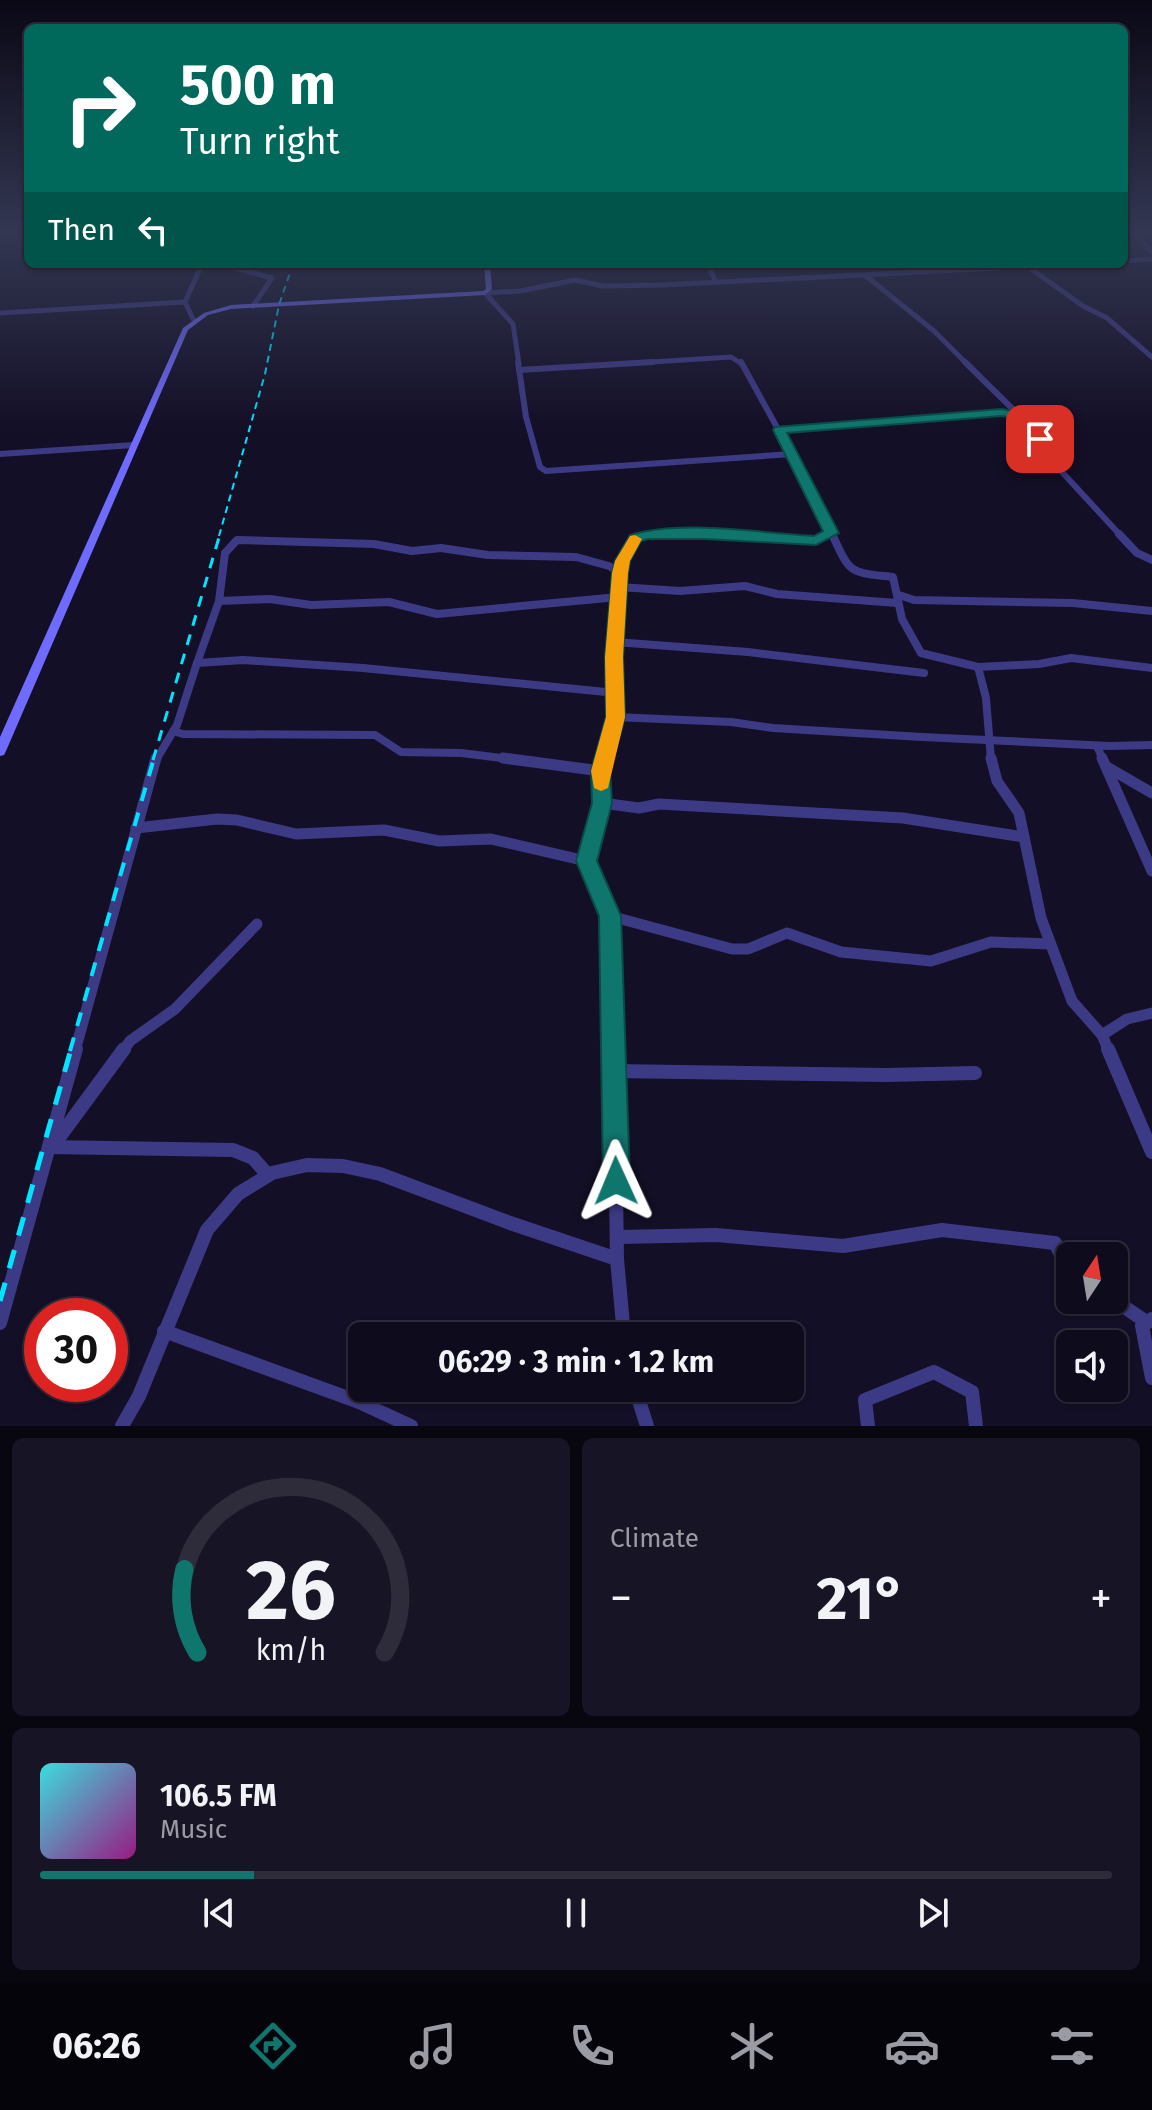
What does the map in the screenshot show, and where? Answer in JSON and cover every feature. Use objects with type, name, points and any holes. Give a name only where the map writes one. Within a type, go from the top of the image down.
[{"type":"street","points":[[187,297],[185,302],[194,321]]},
{"type":"street","points":[[253,306],[259,297]]},
{"type":"street","points":[[0,751],[181,336],[194,321],[218,310],[253,306],[422,297]]},
{"type":"street","points":[[488,297],[510,319],[529,427],[540,467],[546,471],[792,454]]},
{"type":"street","points":[[893,297],[908,307],[1036,432],[1045,453],[1123,539],[1137,553],[1152,560]]},
{"type":"street","points":[[1070,297],[1107,318],[1152,357]]},
{"type":"street","points":[[1,314],[185,302]]},
{"type":"street","points":[[1137,344],[1152,347]]},
{"type":"street","points":[[519,370],[735,358],[743,362],[848,568],[857,573],[893,577],[898,599],[921,653],[978,667],[1039,664],[1071,658],[1152,668]]},
{"type":"street","points":[[779,430],[1001,412],[1017,415]]},
{"type":"street","points":[[0,454],[134,445]]},
{"type":"street","points":[[623,1322],[617,1259],[610,916],[586,861],[602,803],[601,771],[615,717],[615,642],[623,561],[640,536],[705,534],[816,541],[832,533]]},
{"type":"street","points":[[0,1323],[158,752],[173,731],[219,601],[225,553],[233,542],[364,544],[412,551],[441,548],[479,555],[576,557],[609,566],[620,573]]},
{"type":"street","points":[[219,601],[270,599],[311,605],[389,602],[437,614],[619,592],[745,586],[777,594],[1073,603],[1152,611]]},
{"type":"street","points":[[615,642],[748,652],[924,673]]},
{"type":"street","points":[[197,663],[243,660],[363,668],[616,693]]},
{"type":"street","points":[[978,667],[986,698],[987,738],[993,773],[1013,800],[1050,944],[1072,1001],[1102,1035],[1152,1152]]},
{"type":"street","points":[[615,717],[731,722],[773,728],[922,737],[1097,746],[1152,745]]},
{"type":"street","points":[[173,731],[183,734],[375,735],[401,752],[461,753],[601,771]]},
{"type":"street","points":[[1097,746],[1152,871]]},
{"type":"street","points":[[1107,767],[1152,793]]},
{"type":"street","points":[[602,803],[639,808],[659,804],[903,818],[1024,837]]},
{"type":"street","points":[[136,828],[217,819],[237,820],[296,834],[384,830],[439,841],[491,839],[586,861]]},
{"type":"street","points":[[610,916],[732,949],[748,949],[787,933],[841,952],[931,961],[991,942],[1050,944]]},
{"type":"street","points":[[50,1147],[130,1041],[175,1009],[257,924]]},
{"type":"street","points":[[1102,1035],[1127,1019],[1152,1013]]},
{"type":"street","points":[[615,1071],[886,1075],[975,1073]]},
{"type":"street","points":[[50,1147],[233,1150],[248,1153],[258,1160],[267,1174]]},
{"type":"street","points":[[122,1426],[139,1396],[207,1230],[219,1212],[267,1174],[302,1163],[352,1167],[388,1175],[495,1218],[617,1259]]},
{"type":"street","points":[[617,1237],[716,1235],[843,1246],[942,1230],[1056,1245]]},
{"type":"street","points":[[1128,1308],[1148,1320],[1143,1333],[1152,1378]]},
{"type":"street","points":[[164,1331],[359,1402],[411,1426]]},
{"type":"street","points":[[868,1426],[865,1400],[934,1372],[972,1392],[976,1426]]},
{"type":"street","points":[[639,1402],[647,1426]]},
{"type":"railway","points":[[219,536],[265,374],[282,297]]},
{"type":"railway","points":[[153,760],[220,534]]},
{"type":"railway","points":[[70,1051],[154,758]]},
{"type":"railway","points":[[0,1301],[71,1049]]},
{"type":"slow traffic","points":[[601,782],[615,717],[614,657],[620,573],[635,539]]},
{"type":"route","points":[[616,1181],[610,916],[586,861],[602,803],[601,771],[615,717],[614,657],[620,573],[636,538],[705,534],[816,541],[832,533],[779,430],[1001,412],[1017,415],[1040,439]]}]
